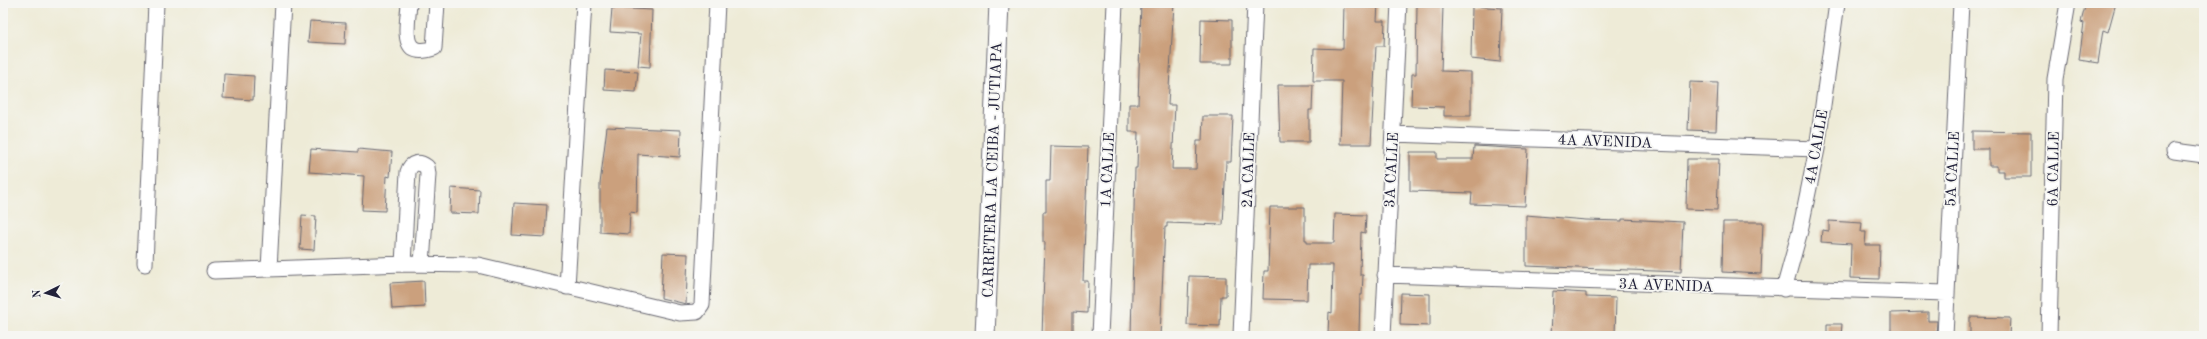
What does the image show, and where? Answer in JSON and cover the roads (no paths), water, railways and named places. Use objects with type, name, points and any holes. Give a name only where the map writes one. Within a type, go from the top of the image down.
[{"type":"main road","name":"CARRETERA LA CEIBA - JUTIAPA","points":[[985,336],[999,3]]},
{"type":"street","points":[[145,264],[156,3]]},
{"type":"street","points":[[269,269],[283,3]]},
{"type":"street","points":[[409,3],[408,46],[412,49],[428,50],[434,48],[436,41],[437,3]]},
{"type":"street","points":[[567,287],[584,3]]},
{"type":"street","points":[[214,271],[403,264],[478,265],[680,313],[697,312],[702,304],[717,3]]},
{"type":"street","name":"1A CALLE","points":[[1100,336],[1115,3]]},
{"type":"street","name":"2A CALLE","points":[[1241,336],[1255,3]]},
{"type":"street","name":"3A CALLE","points":[[1383,336],[1399,3]]},
{"type":"street","name":"4A CALLE","points":[[1784,288],[1800,230],[1817,149],[1837,3]]},
{"type":"street","name":"5A CALLE","points":[[1945,336],[1961,3]]},
{"type":"street","name":"6A CALLE","points":[[2049,336],[2055,79],[2068,3]]},
{"type":"street","name":"4A AVENIDA","points":[[1393,134],[1817,149]]},
{"type":"street","points":[[2174,151],[2204,155]]},
{"type":"street","points":[[403,264],[408,172],[410,166],[415,162],[422,163],[427,167],[428,174],[422,264]]},
{"type":"street","name":"3A AVENIDA","points":[[1386,275],[1946,293]]}]
